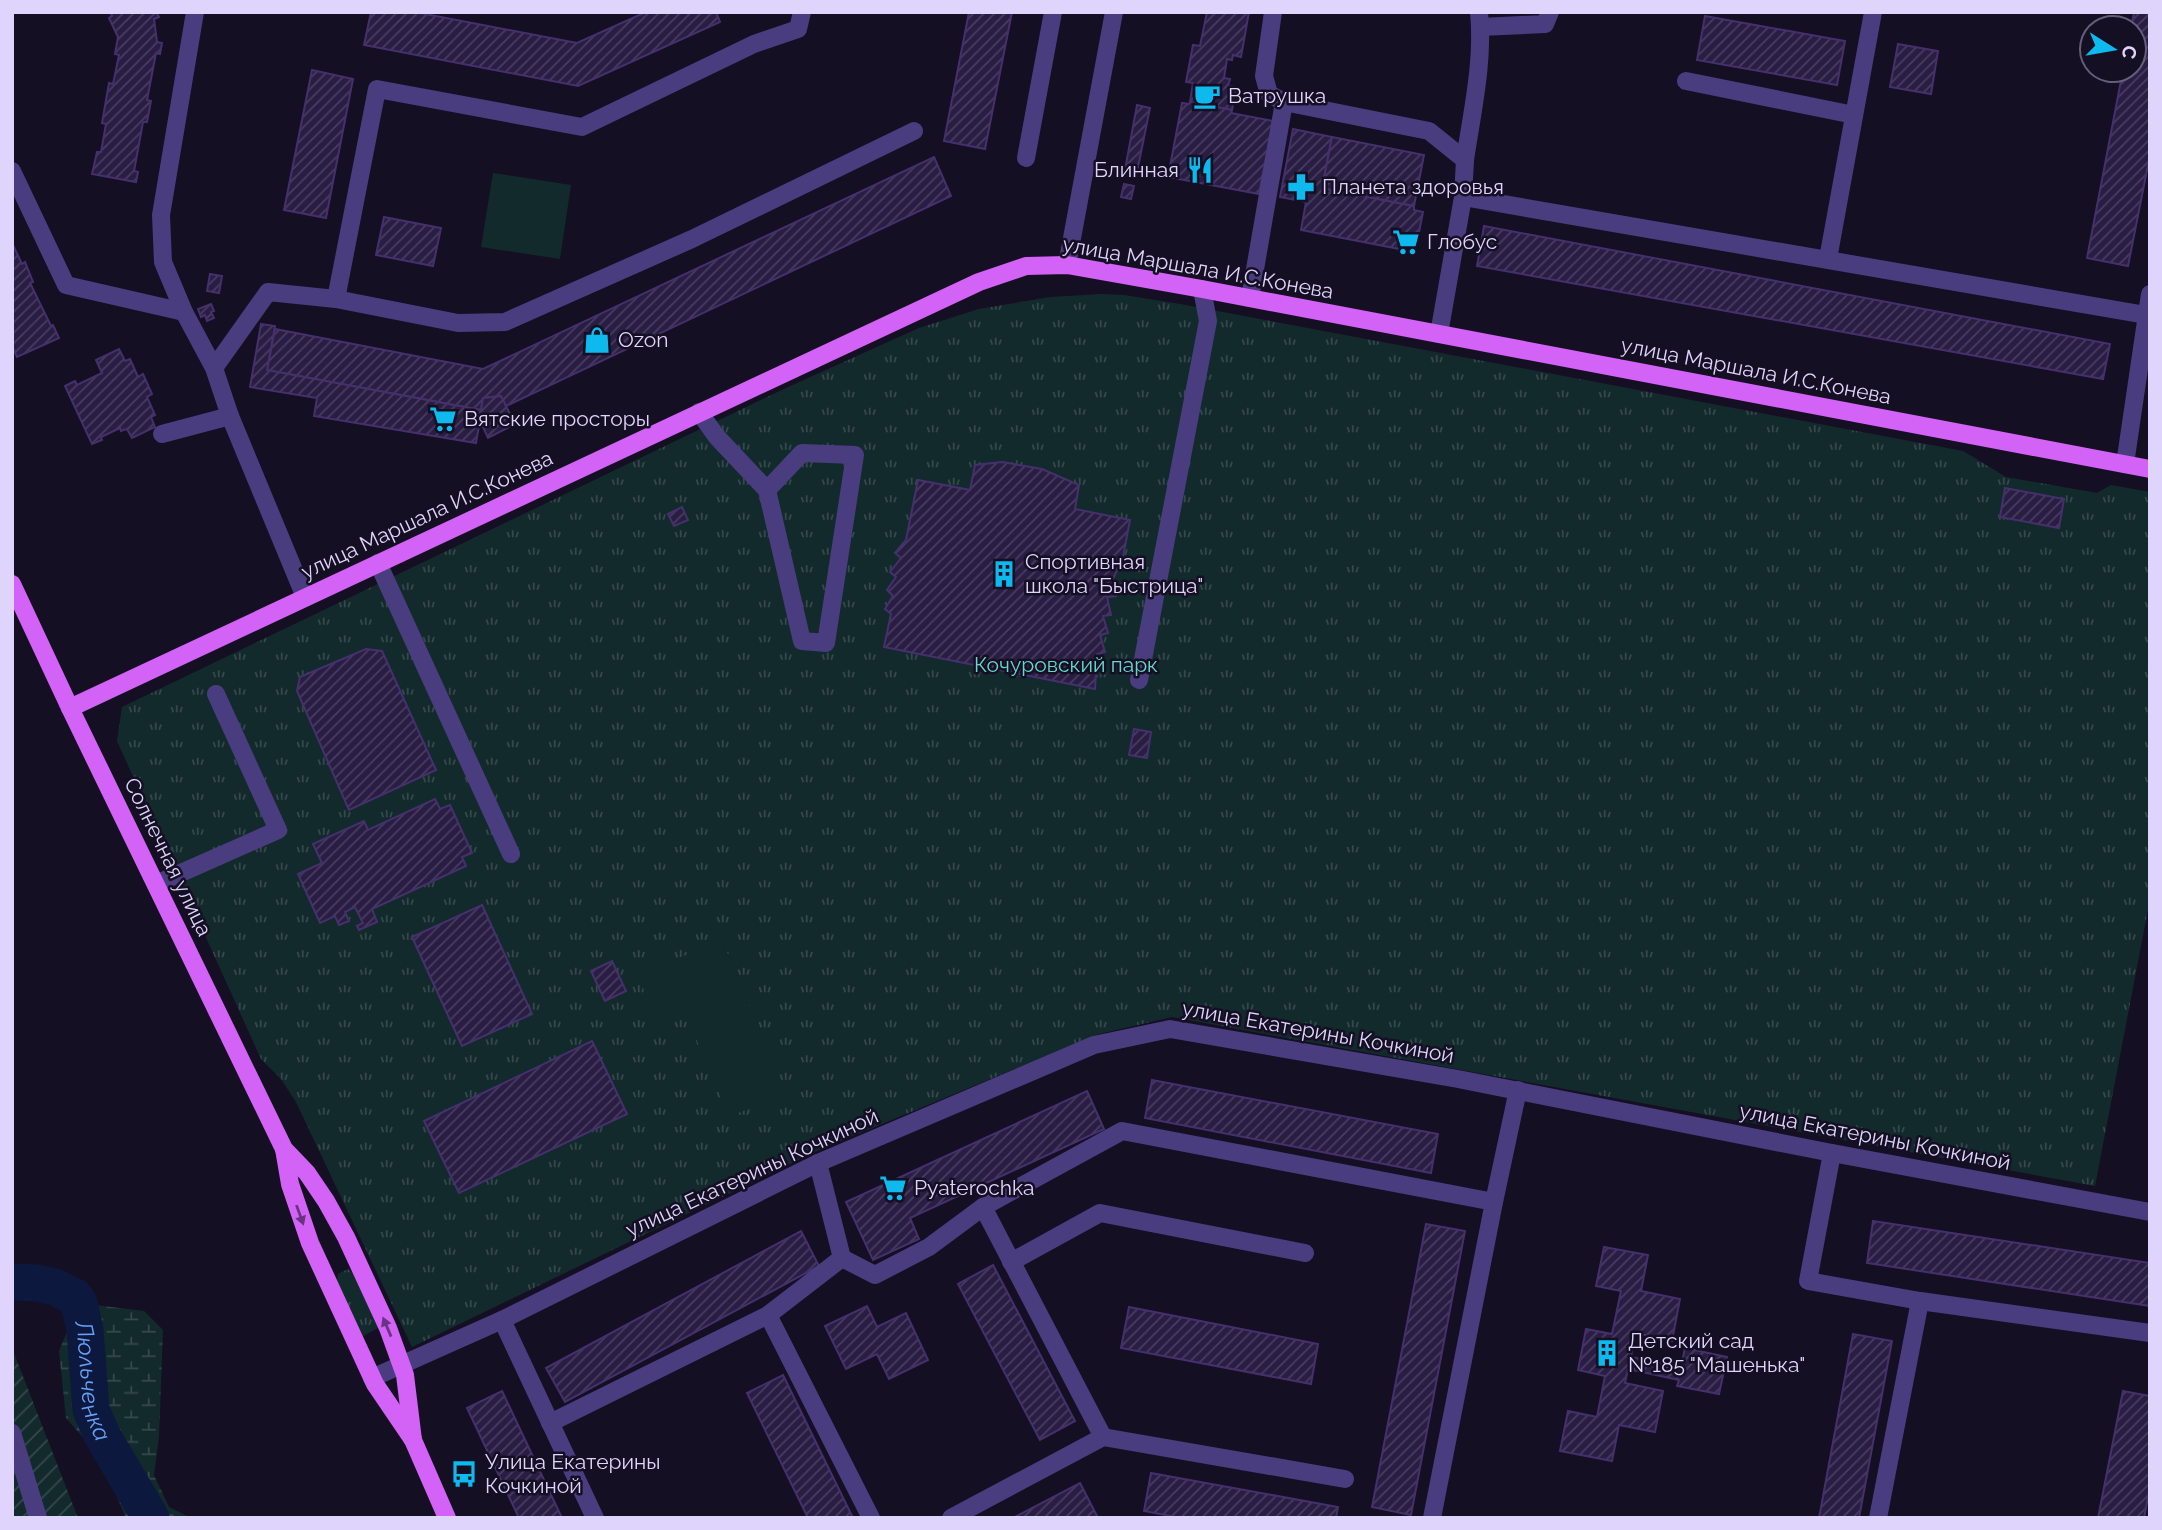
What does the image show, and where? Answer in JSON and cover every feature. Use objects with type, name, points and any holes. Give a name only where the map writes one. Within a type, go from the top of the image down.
[{"type":"main road","name":"улица Маршала И.С.Конева","points":[[70,708],[979,282],[1026,266],[1067,265],[1202,289],[2150,469]]},
{"type":"main road","name":"Солнечная улица","points":[[12,584],[284,1149],[316,1185],[333,1213],[388,1328],[402,1365],[413,1440]]},
{"type":"main road","name":"Солнечная улица","points":[[284,1149],[290,1184],[301,1220],[372,1378],[391,1411],[413,1440],[447,1518]]},
{"type":"street","points":[[195,12],[162,215],[163,262],[184,312],[214,369],[230,416],[304,597]]},
{"type":"street","points":[[336,299],[377,89],[582,127],[754,44],[798,29],[802,12]]},
{"type":"street","points":[[1026,158],[1053,12]]},
{"type":"street","points":[[1067,265],[1114,12]]},
{"type":"street","points":[[1273,12],[1264,76],[1269,94],[1284,102],[1429,131],[1465,160]]},
{"type":"street","points":[[1438,334],[1463,197],[1465,160],[1478,69],[1479,20],[1545,24],[1550,12]]},
{"type":"street","points":[[1828,259],[1873,12]]},
{"type":"street","points":[[1686,82],[1854,116]]},
{"type":"street","points":[[1250,298],[1284,102]]},
{"type":"street","points":[[214,369],[268,292],[336,299],[458,323],[505,322],[692,239],[914,131]]},
{"type":"street","points":[[12,171],[66,285],[184,312]]},
{"type":"street","points":[[1463,197],[2146,315]]},
{"type":"street","points":[[1139,680],[1208,321],[1202,289]]},
{"type":"street","points":[[2125,464],[2150,294]]},
{"type":"street","points":[[699,412],[717,437],[767,489],[802,641],[826,643],[855,455],[802,453],[767,489]]},
{"type":"street","points":[[162,434],[230,416]]},
{"type":"street","points":[[378,563],[511,854]]},
{"type":"street","points":[[156,884],[278,830],[216,694]]},
{"type":"street","name":"улица Екатерины Кочкиной","points":[[372,1378],[502,1320],[818,1163],[1094,1045],[1170,1029],[1518,1090],[1832,1153],[2150,1212]]},
{"type":"street","points":[[1432,1518],[1518,1090]]},
{"type":"street","points":[[818,1163],[842,1258],[875,1275],[929,1247],[984,1208],[1122,1130],[1494,1202]]},
{"type":"street","points":[[1832,1153],[1808,1281],[1920,1301],[2150,1334]]},
{"type":"street","points":[[984,1208],[1104,1437]]},
{"type":"street","points":[[1011,1262],[1100,1213],[1305,1253]]},
{"type":"street","points":[[550,1423],[768,1315],[842,1258]]},
{"type":"street","points":[[1878,1518],[1920,1301]]},
{"type":"street","points":[[768,1315],[871,1518]]},
{"type":"street","points":[[502,1320],[595,1518]]},
{"type":"street","points":[[12,1433],[38,1518]]},
{"type":"street","points":[[951,1518],[1104,1437],[1345,1479]]},
{"type":"green space","points":[[493,173],[571,185],[560,259],[481,247]]},
{"type":"green space","name":"Кочуровский парк","points":[[1102,294],[1180,304],[1963,451],[2006,477],[2097,493],[2111,485],[2150,492],[2150,899],[2095,1186],[1172,1017],[1099,1034],[817,1151],[412,1347],[296,1102],[281,1079],[261,1059],[117,741],[122,707],[786,388],[919,328],[979,309],[1050,297]]},
{"type":"green space","points":[[722,940],[786,1093],[729,1117],[684,1010],[656,1021],[638,975]]},
{"type":"green space","points":[[348,1269],[355,1275],[378,1328],[363,1336],[337,1282],[338,1274]]},
{"type":"green space","points":[[79,1303],[144,1311],[163,1330],[159,1437],[154,1475],[169,1507],[191,1518],[126,1518],[100,1457],[66,1418],[59,1351]]},
{"type":"green space","points":[[12,1348],[78,1518],[12,1518]]},
{"type":"building","points":[[110,12],[156,12],[159,17],[154,19],[157,42],[162,43],[160,54],[156,53],[147,100],[151,101],[147,122],[143,122],[134,171],[138,172],[136,182],[92,174],[97,152],[101,152],[106,124],[102,123],[109,83],[113,84],[119,55],[115,54],[118,37],[109,18],[112,16]]},
{"type":"building","points":[[371,12],[415,12],[577,43],[646,12],[716,12],[720,22],[578,86],[364,45]]},
{"type":"building","points":[[969,12],[1012,12],[985,149],[944,141]]},
{"type":"building","points":[[1207,12],[1249,12],[1241,57],[1233,55],[1232,60],[1227,59],[1224,78],[1230,79],[1228,86],[1236,87],[1232,110],[1190,102],[1193,83],[1186,82],[1193,45],[1200,46]]},
{"type":"building","points":[[2150,12],[2150,155],[2128,266],[2087,258],[2120,84],[2148,84],[2148,14],[2134,14]]},
{"type":"building","points":[[1705,16],[1845,41],[1837,85],[1697,60]]},
{"type":"building","points":[[1898,44],[1938,51],[1931,94],[1890,87]]},
{"type":"building","points":[[312,70],[353,79],[326,218],[284,210]]},
{"type":"building","points":[[1190,102],[1273,121],[1259,194],[1168,177],[1182,103]]},
{"type":"building","points":[[1137,105],[1150,108],[1136,177],[1124,175]]},
{"type":"building","points":[[1293,129],[1332,137],[1322,188],[1414,206],[1414,210],[1423,212],[1415,252],[1301,230],[1306,202],[1280,197]]},
{"type":"building","points":[[1332,137],[1424,155],[1414,206],[1322,188]]},
{"type":"building","points":[[934,157],[951,196],[506,406],[501,396],[483,398],[481,410],[267,370],[275,329],[483,369]]},
{"type":"building","points":[[1124,184],[1134,186],[1131,199],[1121,197]]},
{"type":"building","points":[[384,217],[441,228],[433,266],[376,255]]},
{"type":"building","points":[[1484,226],[2110,344],[2103,379],[1477,266]]},
{"type":"building","points":[[12,243],[22,264],[25,262],[33,282],[30,283],[59,338],[17,357],[12,346]]},
{"type":"building","points":[[210,274],[222,276],[219,293],[207,291]]},
{"type":"building","points":[[211,304],[214,318],[207,321],[205,315],[201,317],[198,309]]},
{"type":"building","points":[[261,324],[275,326],[267,370],[481,410],[483,398],[501,396],[515,424],[488,438],[483,427],[479,426],[476,443],[314,416],[317,398],[250,387]]},
{"type":"building","points":[[119,349],[125,361],[130,359],[138,377],[143,374],[152,394],[147,397],[155,415],[151,417],[155,427],[132,438],[127,429],[121,431],[120,428],[92,444],[65,386],[75,381],[77,385],[102,373],[96,360]]},
{"type":"building","name":"Спортивная школа \"Быстрица\"","points":[[1002,462],[1042,469],[1079,485],[1075,509],[1130,520],[1123,557],[1113,579],[1116,596],[1107,597],[1111,615],[1103,616],[1108,633],[1100,635],[1105,652],[1097,654],[1095,689],[884,647],[891,614],[885,609],[893,596],[887,590],[896,577],[890,572],[901,558],[895,553],[906,540],[918,480],[970,490],[975,465]]},
{"type":"building","points":[[2005,488],[2064,499],[2059,528],[2000,517]]},
{"type":"building","points":[[682,507],[688,520],[674,526],[668,514]]},
{"type":"building","points":[[366,649],[382,651],[436,770],[349,810],[297,691],[300,677]]},
{"type":"building","points":[[1134,729],[1151,732],[1147,758],[1129,755]]},
{"type":"building","points":[[435,799],[440,809],[450,805],[472,853],[462,857],[466,866],[372,909],[377,922],[359,930],[357,926],[363,923],[355,907],[345,912],[349,921],[339,925],[335,916],[320,923],[298,874],[322,863],[313,844],[364,821],[368,830]]},
{"type":"building","points":[[482,905],[532,1014],[462,1046],[412,937]]},
{"type":"building","points":[[612,961],[626,991],[605,1001],[591,971]]},
{"type":"building","points":[[592,1041],[627,1114],[459,1193],[424,1121]]},
{"type":"building","points":[[1152,1080],[1438,1134],[1431,1173],[1145,1118]]},
{"type":"building","points":[[1087,1091],[1104,1129],[910,1218],[919,1239],[873,1260],[846,1202]]},
{"type":"building","points":[[1873,1221],[2150,1263],[2150,1306],[1867,1263]]},
{"type":"building","points":[[1426,1224],[1465,1231],[1411,1515],[1372,1507]]},
{"type":"building","points":[[801,1231],[819,1266],[565,1402],[546,1368]]},
{"type":"building","name":"Детский сад №185 \"Машенька\"","points":[[1604,1247],[1648,1255],[1641,1291],[1680,1299],[1672,1341],[1635,1333],[1631,1357],[1681,1367],[1685,1348],[1727,1357],[1719,1394],[1677,1386],[1679,1380],[1628,1369],[1625,1383],[1663,1391],[1655,1432],[1619,1425],[1612,1461],[1560,1451],[1568,1411],[1597,1417],[1605,1376],[1578,1370],[1586,1329],[1612,1334],[1621,1291],[1596,1286]]},
{"type":"building","points":[[993,1265],[1075,1421],[1040,1440],[958,1284]]},
{"type":"building","points":[[867,1306],[877,1327],[906,1313],[928,1360],[889,1379],[877,1354],[846,1369],[825,1326]]},
{"type":"building","points":[[1129,1307],[1318,1344],[1311,1384],[1121,1348]]},
{"type":"building","points":[[1853,1334],[1892,1341],[1859,1518],[1819,1518]]},
{"type":"building","points":[[783,1375],[853,1518],[808,1518],[747,1393]]},
{"type":"building","points":[[502,1391],[562,1518],[519,1518],[467,1408]]},
{"type":"building","points":[[2123,1391],[2150,1396],[2150,1487],[2144,1518],[2098,1518]]},
{"type":"building","points":[[1151,1473],[1338,1507],[1336,1518],[1181,1518],[1144,1511]]},
{"type":"building","points":[[1080,1483],[1097,1516],[1094,1518],[1013,1518]]},
{"type":"waterway","name":"Люльченка","points":[[12,1282],[55,1287],[75,1297],[79,1303],[85,1330],[91,1410],[103,1437],[151,1518]]},
{"type":"place","name":"Ватрушка","points":[[1207,96]]},
{"type":"place","name":"Блинная","points":[[1200,170]]},
{"type":"place","name":"Планета здоровья","points":[[1301,187]]},
{"type":"place","name":"Глобус","points":[[1406,242]]},
{"type":"place","name":"Ozon","points":[[597,340]]},
{"type":"place","name":"Вятские просторы","points":[[443,419]]},
{"type":"place","name":"Спортивная школа \"Быстрица\"","points":[[1004,574]]},
{"type":"place","name":"Pyaterochka","points":[[893,1188]]},
{"type":"place","name":"Детский сад №185 \"Машенька\"","points":[[1607,1353]]},
{"type":"place","name":"Улица Екатерины Кочкиной","points":[[464,1474]]}]
